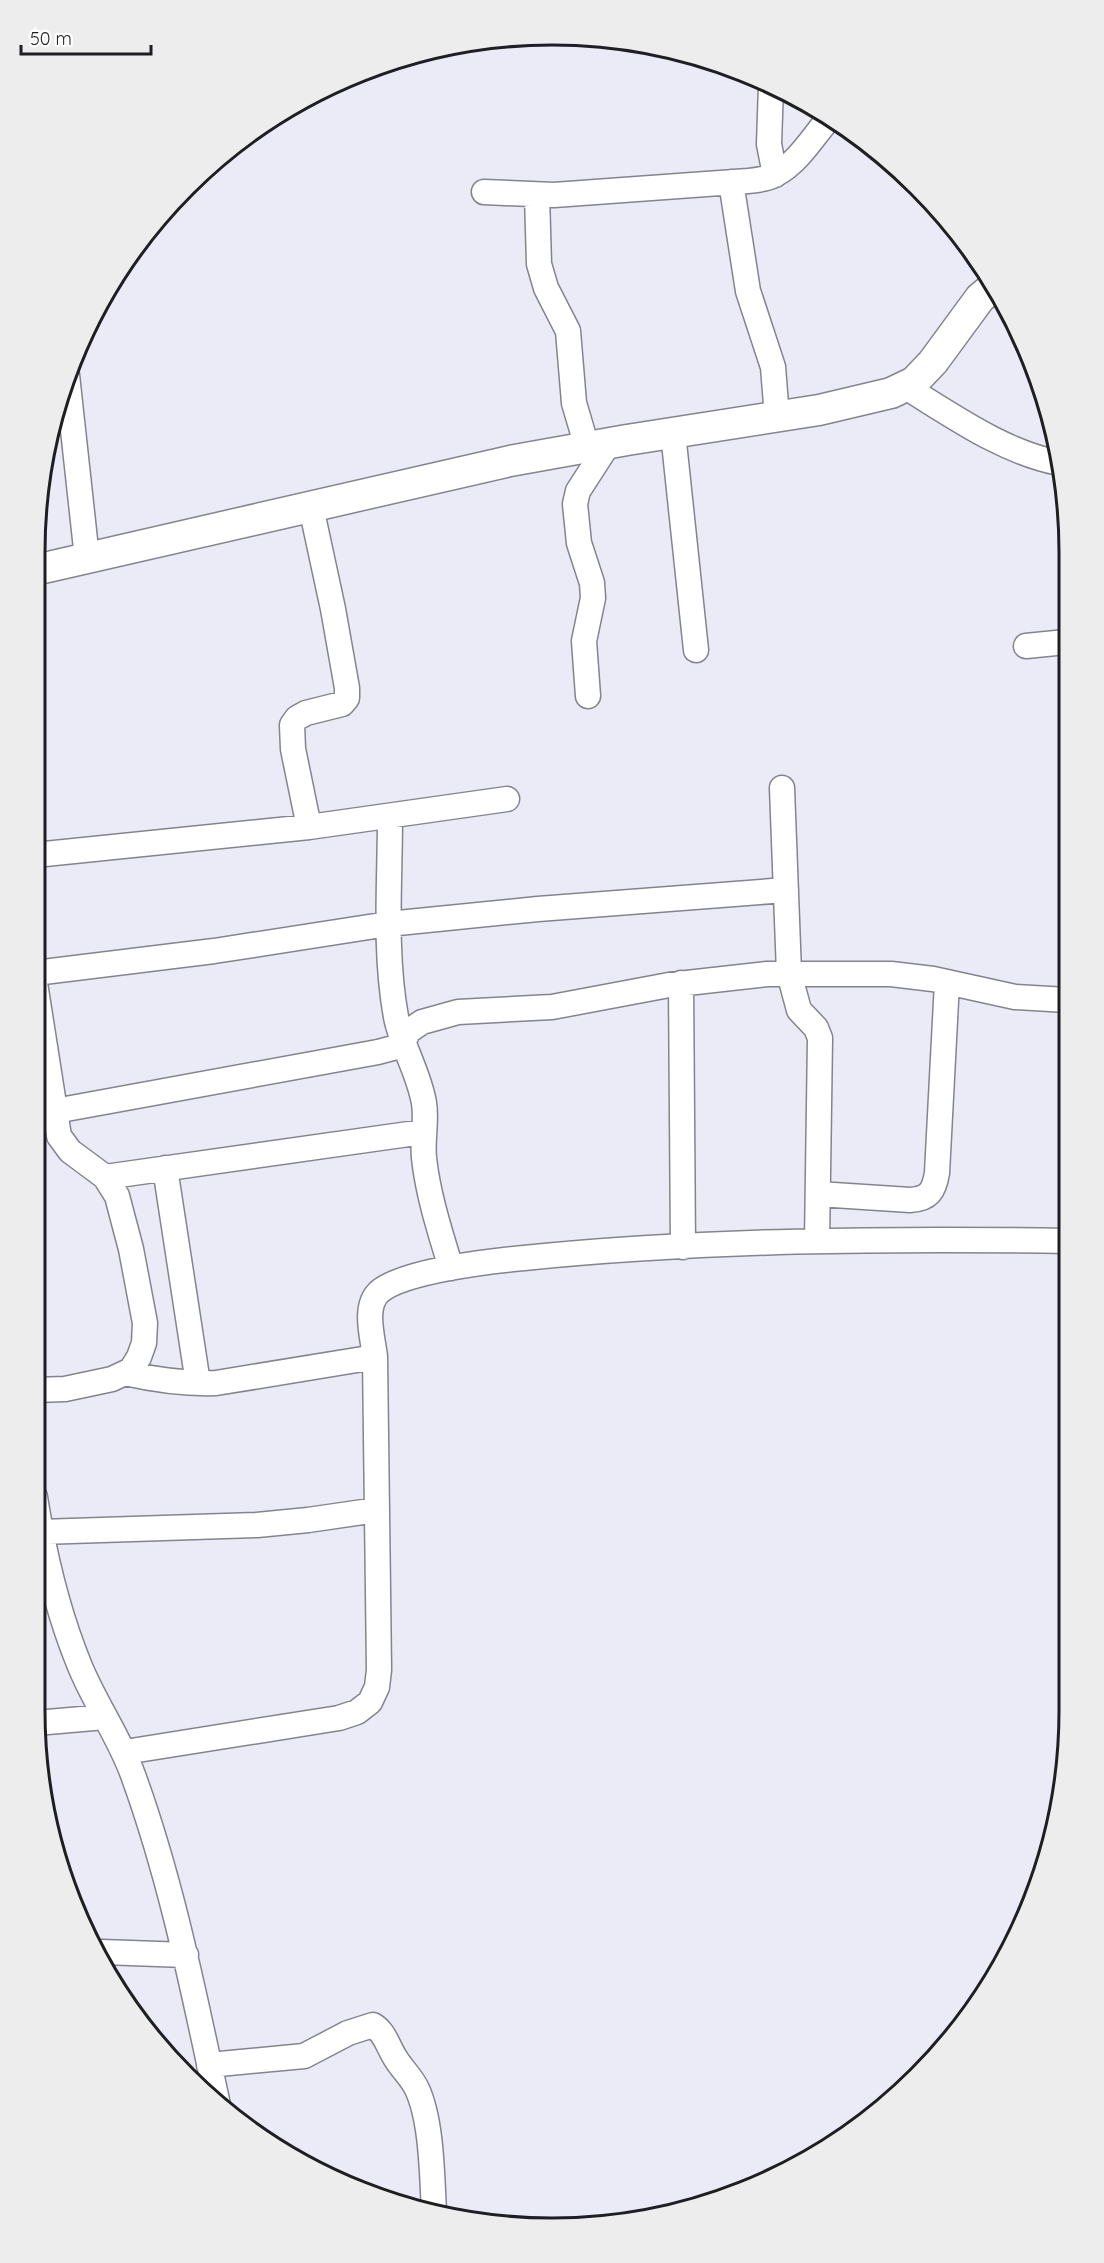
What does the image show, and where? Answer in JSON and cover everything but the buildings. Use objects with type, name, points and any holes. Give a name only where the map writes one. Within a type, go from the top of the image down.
[{"type":"main road","points":[[45,568],[510,461],[777,417],[891,393],[914,382],[933,362],[980,297],[987,292]]},
{"type":"street","points":[[771,95],[769,144],[776,175]]},
{"type":"street","points":[[484,192],[537,195],[748,181],[776,175],[800,154],[824,124]]},
{"type":"street","points":[[731,182],[748,291],[773,367],[777,417]]},
{"type":"street","points":[[537,195],[540,264],[546,288],[568,331],[574,403],[598,445],[578,491],[575,504],[579,543],[592,583],[593,598],[584,641],[588,696]]},
{"type":"street","points":[[904,386],[992,438],[1050,460]]},
{"type":"street","points":[[70,395],[87,558]]},
{"type":"street","points":[[673,433],[696,650]]},
{"type":"street","points":[[309,827],[293,749],[292,725],[297,718],[306,713],[342,704],[347,698],[333,609],[311,507]]},
{"type":"street","points":[[1026,646],[1059,643]]},
{"type":"street","points":[[782,788],[789,973],[799,1010],[816,1028],[820,1038],[817,1241]]},
{"type":"street","points":[[45,854],[309,827],[507,799]]},
{"type":"street","points":[[390,817],[391,885],[388,924],[396,1016],[421,1090],[424,1106],[426,1174],[451,1268]]},
{"type":"street","points":[[45,972],[214,951],[388,924],[538,909],[786,891]]},
{"type":"street","points":[[55,1111],[378,1052],[393,1048],[403,1042],[410,1031],[422,1022],[458,1012],[552,1007],[681,983],[789,973],[891,974],[947,982],[1015,997],[1059,1000]]},
{"type":"street","points":[[818,1194],[922,1200],[931,1194],[937,1173],[947,982]]},
{"type":"street","points":[[681,983],[683,1247]]},
{"type":"street","points":[[45,1050],[60,1136],[70,1151],[105,1177],[117,1196],[145,1323],[144,1344],[131,1370],[112,1379],[86,1385],[45,1389]]},
{"type":"street","points":[[105,1177],[423,1132]]},
{"type":"street","points":[[165,1168],[198,1383]]},
{"type":"street","points":[[124,1752],[320,1722],[357,1712],[370,1702],[377,1687],[379,1671],[375,1357],[370,1318],[372,1302],[379,1293],[391,1285],[451,1268],[550,1255],[817,1241],[1059,1240]]},
{"type":"street","points":[[125,1372],[164,1381],[216,1383],[375,1357]]},
{"type":"street","points":[[45,1532],[257,1525],[377,1510]]},
{"type":"street","points":[[45,1555],[63,1619],[79,1664],[124,1752],[157,1851],[186,1955],[214,2089]]},
{"type":"street","points":[[45,1722],[105,1717]]},
{"type":"street","points":[[106,1952],[186,1955]]},
{"type":"street","points":[[209,2065],[304,2055],[362,2027],[373,2025],[380,2030],[397,2061],[416,2087],[421,2099],[428,2138],[433,2204]]}]
